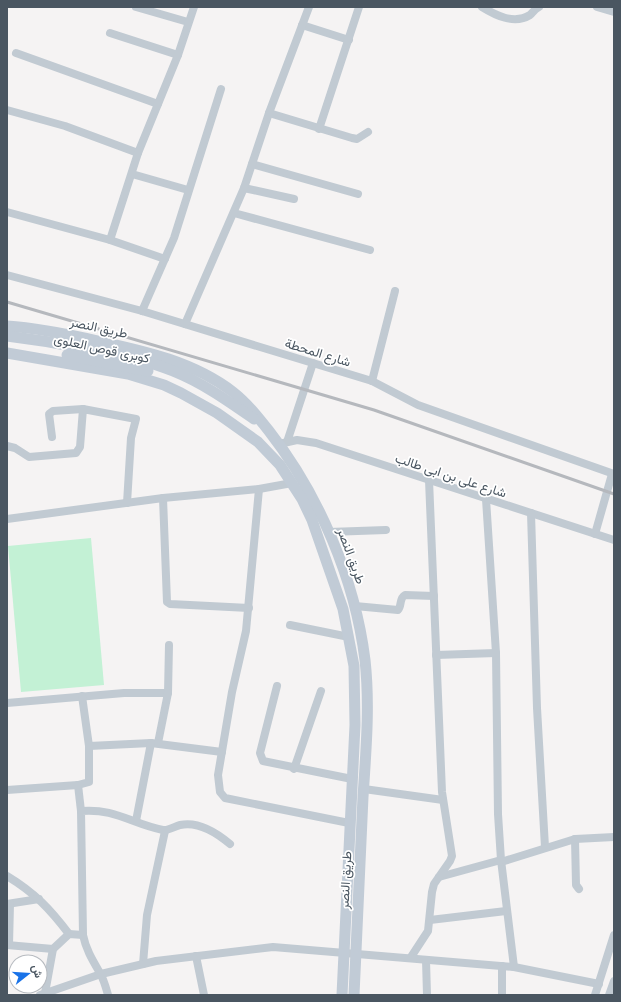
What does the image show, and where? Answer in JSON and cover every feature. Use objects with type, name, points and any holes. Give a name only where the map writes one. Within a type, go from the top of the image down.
[{"type":"street","points":[[136,7],[188,22]]},
{"type":"street","points":[[110,240],[138,153],[178,55],[194,7]]},
{"type":"street","points":[[185,324],[244,188],[269,113],[310,7]]},
{"type":"street","points":[[319,129],[359,7]]},
{"type":"street","points":[[482,7],[503,18],[509,19],[525,17],[539,7]]},
{"type":"street","points":[[596,7],[614,12]]},
{"type":"street","points":[[302,25],[349,40]]},
{"type":"street","points":[[110,33],[178,55]]},
{"type":"street","points":[[16,53],[158,104]]},
{"type":"street","points":[[142,311],[174,238],[221,89]]},
{"type":"street","points":[[7,110],[65,126],[138,153]]},
{"type":"street","points":[[269,113],[357,139],[368,132]]},
{"type":"street","points":[[252,164],[358,194]]},
{"type":"street","points":[[132,174],[188,190]]},
{"type":"street","points":[[244,188],[294,199]]},
{"type":"street","points":[[7,212],[110,240],[165,259]]},
{"type":"street","points":[[234,213],[370,250]]},
{"type":"street","name":"شارع المحطة","points":[[7,275],[142,311],[372,381],[418,405],[613,474]]},
{"type":"street","points":[[372,381],[395,291]]},
{"type":"street","name":"طريق النصر","points":[[7,326],[41,328],[138,350],[171,360],[222,384],[233,392],[254,412],[266,428],[283,443],[329,532],[355,606],[365,661],[367,689],[364,789],[354,995]]},
{"type":"street","name":"كوبرى قوص العلوى","points":[[7,336],[141,360],[192,379],[224,404],[270,444],[292,483]]},
{"type":"street","name":"كوبرى قوص العلوى","points":[[7,346],[35,349],[139,369],[224,404],[266,428]]},
{"type":"street","name":"طريق النصر","points":[[7,353],[128,374],[164,385],[217,413],[258,442],[280,465],[292,483],[312,520],[334,581],[349,637],[355,696],[342,995]]},
{"type":"street","points":[[283,443],[314,363]]},
{"type":"street","points":[[7,446],[15,448],[29,457],[76,453],[80,447],[83,409]]},
{"type":"street","points":[[52,437],[49,414],[53,411],[83,409],[136,419],[131,438],[127,502]]},
{"type":"street","name":"شارع على بن ابى طالب","points":[[283,443],[302,441],[316,444],[614,540]]},
{"type":"street","points":[[595,534],[613,474]]},
{"type":"street","points":[[411,957],[428,931],[432,892],[452,856],[443,800],[429,480]]},
{"type":"street","points":[[7,518],[162,498],[259,490],[292,483]]},
{"type":"street","points":[[259,490],[252,557],[249,608],[218,775],[220,792],[225,798],[349,823]]},
{"type":"street","points":[[162,498],[166,602],[170,604],[249,608]]},
{"type":"street","points":[[486,499],[496,653],[498,814],[506,911],[514,967]]},
{"type":"street","points":[[531,513],[537,708],[545,847]]},
{"type":"street","points":[[329,532],[386,530]]},
{"type":"street","points":[[355,606],[395,610],[400,607],[402,597],[404,595],[434,596]]},
{"type":"street","points":[[290,625],[349,637]]},
{"type":"street","points":[[136,821],[154,743],[168,693],[169,645]]},
{"type":"street","points":[[436,655],[496,653]]},
{"type":"street","points":[[277,686],[260,753],[263,761],[294,769],[352,780]]},
{"type":"street","points":[[294,769],[321,691]]},
{"type":"street","points":[[7,703],[82,696],[156,692],[168,693]]},
{"type":"street","points":[[7,790],[78,785],[86,784],[90,781],[89,746],[82,696]]},
{"type":"street","points":[[89,746],[154,743],[222,752]]},
{"type":"street","points":[[78,785],[81,810],[83,935],[94,965],[101,974],[108,995]]},
{"type":"street","points":[[364,789],[443,800]]},
{"type":"street","points":[[81,810],[106,811],[165,831],[182,825],[194,825],[215,833],[230,844]]},
{"type":"street","points":[[143,964],[147,915],[165,831]]},
{"type":"street","points":[[439,877],[501,861],[575,839],[614,837]]},
{"type":"street","points":[[575,839],[576,885],[579,889]]},
{"type":"street","points":[[7,876],[28,889],[39,899],[69,934],[83,935]]},
{"type":"street","points":[[39,899],[9,904],[8,945],[53,949]]},
{"type":"street","points":[[430,920],[506,911]]},
{"type":"street","points":[[48,972],[53,949],[69,934]]},
{"type":"street","points":[[595,995],[614,935]]},
{"type":"street","points":[[48,992],[101,974],[143,964],[273,947],[411,957],[426,960],[514,967],[599,984]]},
{"type":"street","points":[[196,956],[204,995]]},
{"type":"street","points":[[426,960],[427,995]]},
{"type":"street","points":[[502,966],[502,995]]},
{"type":"street","points":[[609,995],[614,981]]},
{"type":"street","points":[[66,985],[67,995]]},
{"type":"green space","points":[[91,538],[104,685],[21,692],[8,546]]},
{"type":"railway","points":[[7,302],[374,410],[614,494]]}]
